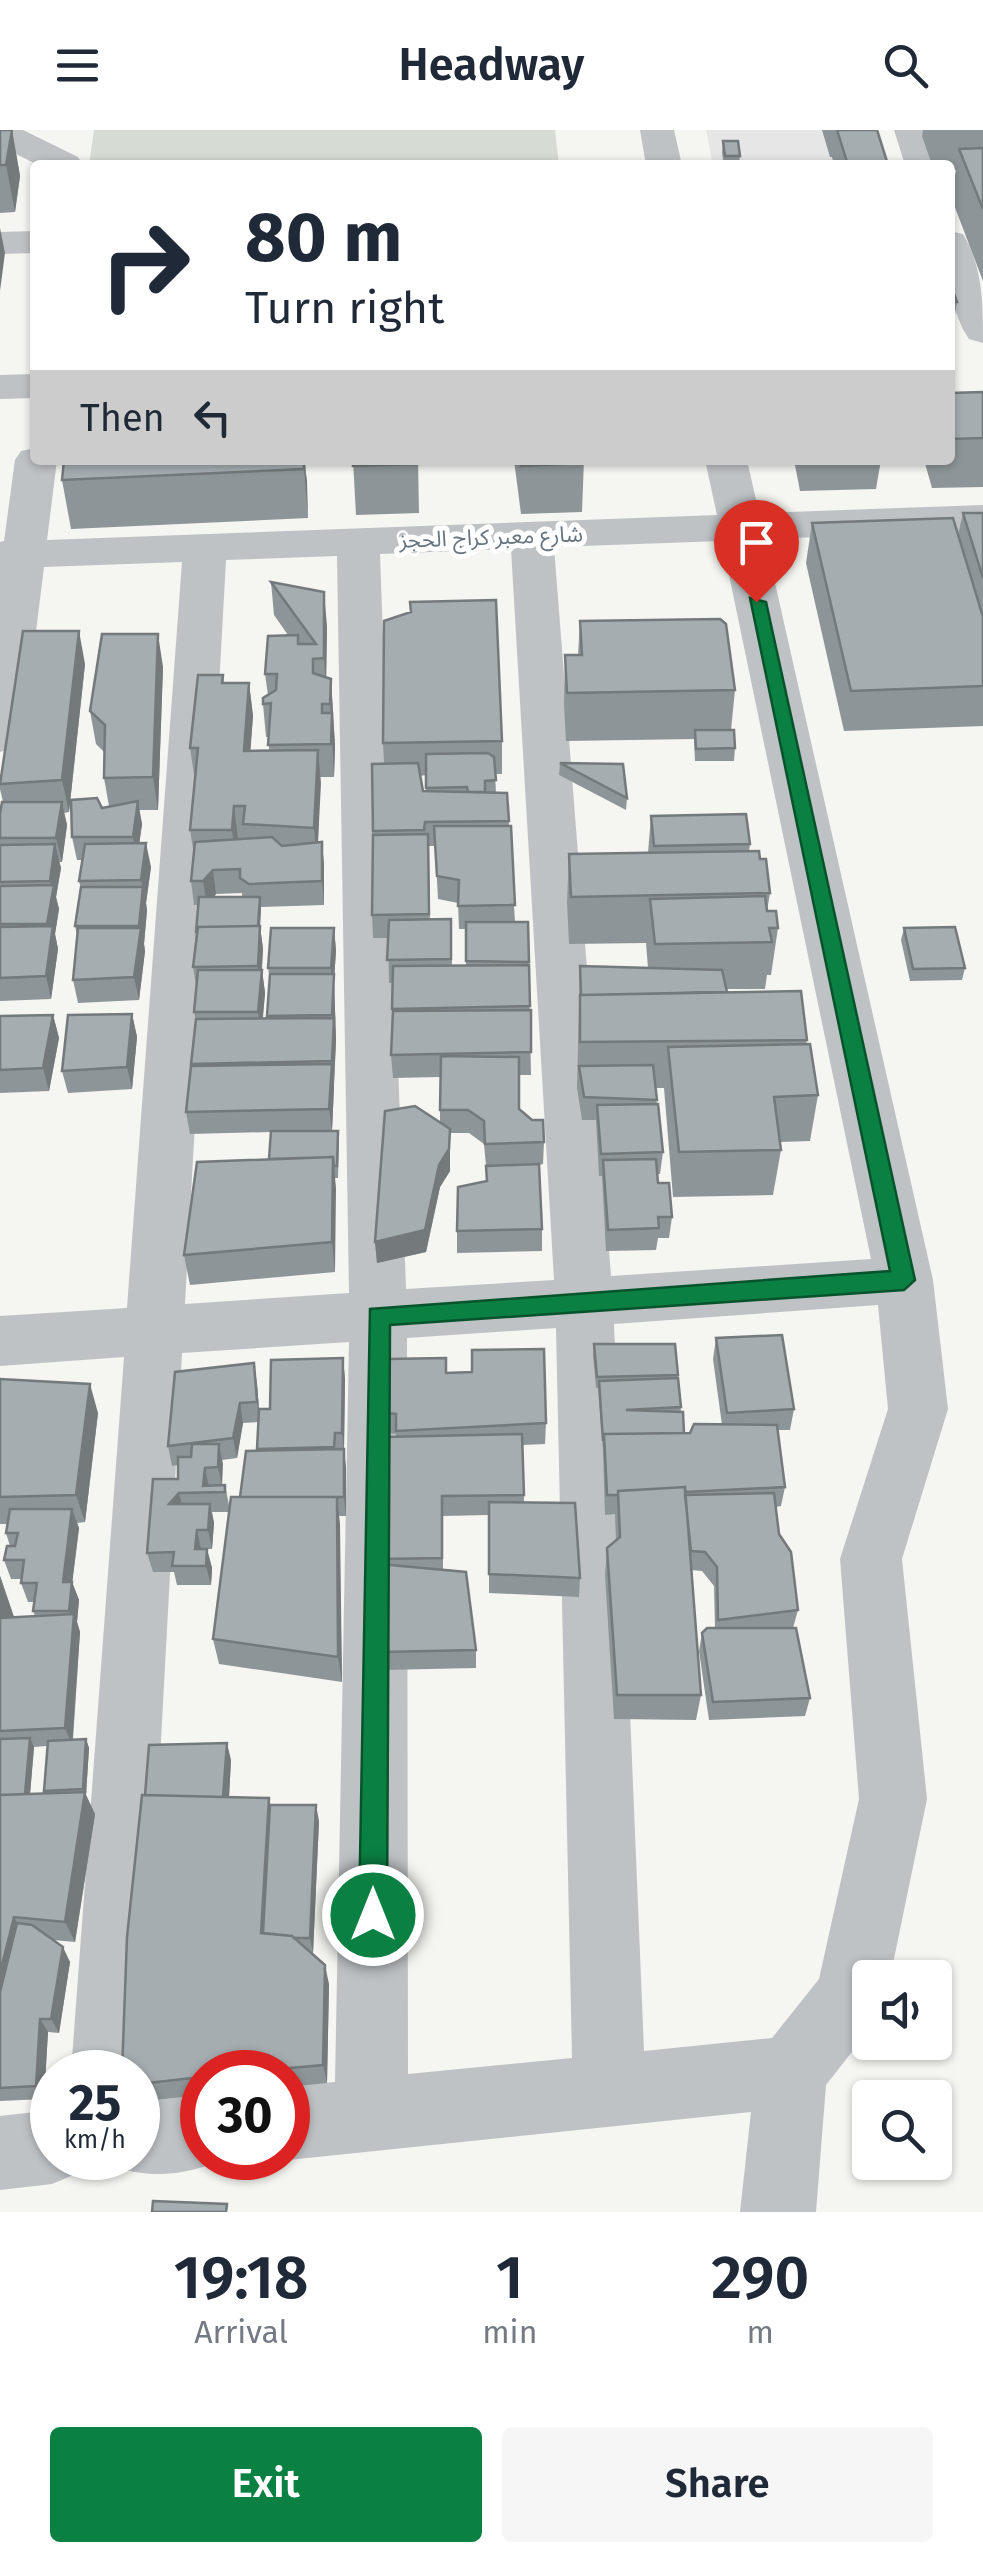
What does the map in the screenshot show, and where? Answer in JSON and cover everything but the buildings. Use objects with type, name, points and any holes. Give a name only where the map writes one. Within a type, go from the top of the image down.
[{"type":"street","points":[[657,130],[663,160]]},
{"type":"street","points":[[911,130],[921,160]]},
{"type":"street","points":[[0,132],[55,160]]},
{"type":"street","points":[[0,244],[30,242]]},
{"type":"street","points":[[955,264],[983,330]]},
{"type":"street","points":[[0,387],[30,386]]},
{"type":"street","points":[[0,736],[11,554],[35,465]]},
{"type":"street","points":[[727,465],[904,1280],[918,1409],[872,1558],[892,1798],[852,1996],[792,2072],[778,2212]]},
{"type":"street","name":"شارع معبر كراج الحجز","points":[[11,554],[983,518]]},
{"type":"street","points":[[532,535],[584,1302],[609,2091]]},
{"type":"street","points":[[358,542],[378,1316],[371,2115]]},
{"type":"street","points":[[109,2050],[205,547]]},
{"type":"street","points":[[0,1341],[904,1280]]},
{"type":"street","points":[[310,2121],[792,2072]]},
{"type":"street","points":[[0,2152],[30,2149]]},
{"type":"shaded area","points":[[94,130],[555,130],[558,160],[90,160]]},
{"type":"shaded area","points":[[706,130],[879,130],[888,160],[712,160]]},
{"type":"route","points":[[373,1915],[378,1316],[904,1280],[756,602]]}]
